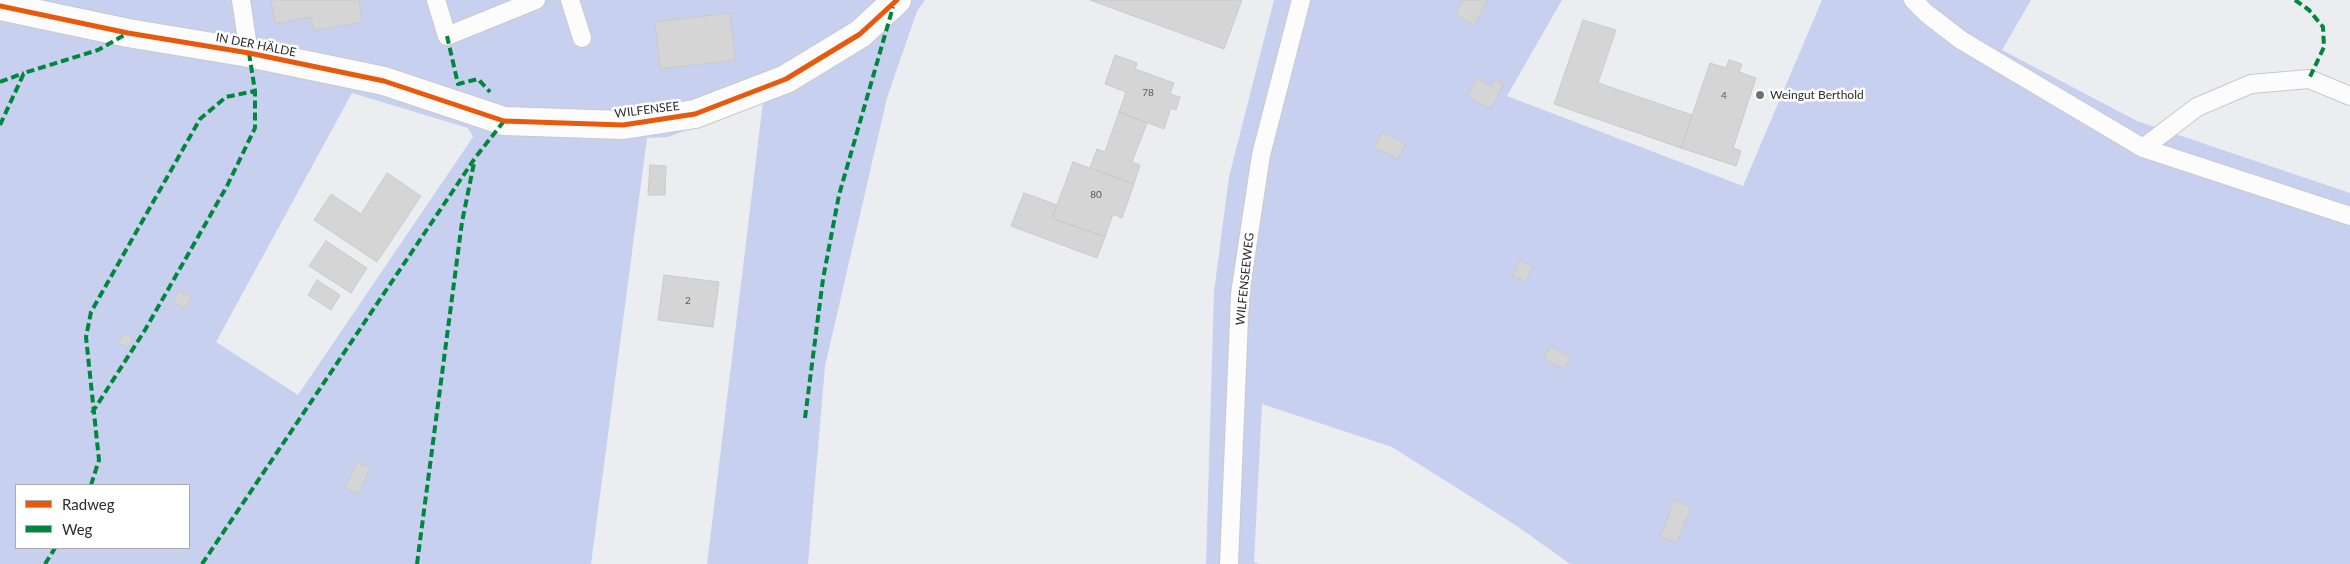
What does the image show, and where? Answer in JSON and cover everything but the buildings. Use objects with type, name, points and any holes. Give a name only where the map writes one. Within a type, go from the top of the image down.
[{"type":"street","name":"WILFENSEE","points":[[504,120],[624,125],[695,114],[786,79],[860,34],[897,0]]},
{"type":"street","name":"IN DER HÄLDE","points":[[0,6],[128,33],[249,53],[384,81],[504,120]]},
{"type":"lane","points":[[241,0],[249,53]]},
{"type":"lane","points":[[436,0],[447,36],[536,0]]},
{"type":"lane","points":[[570,0],[582,38]]},
{"type":"lane","name":"WILFENSEEWEG","points":[[1229,564],[1240,294],[1261,155],[1301,0]]},
{"type":"lane","points":[[1913,0],[1926,13],[1962,40],[2143,148],[2350,216]]},
{"type":"lane","points":[[2143,148],[2197,106],[2251,84],[2309,79],[2350,96]]},
{"type":"shaded area","points":[[0,0],[925,0],[917,11],[887,98],[825,366],[808,564],[707,564],[763,102],[668,137],[647,138],[591,564],[0,564]],"holes":[[[352,93],[468,128],[473,137],[298,395],[216,342]]]},
{"type":"shaded area","points":[[1274,0],[1562,0],[1507,96],[1743,186],[1822,0],[2031,0],[2002,50],[2137,121],[2350,193],[2350,564],[1570,564],[1517,526],[1392,447],[1262,404],[1254,562],[1259,564],[1206,564],[1214,292],[1229,177]]},
{"type":"marked path","points":[[2295,0],[2309,10],[2323,27],[2324,47],[2309,79]]},
{"type":"marked path","points":[[805,418],[823,279],[839,195],[893,7]]},
{"type":"marked path","points":[[0,125],[24,73],[98,50],[128,33]]},
{"type":"marked path","points":[[447,36],[458,84],[478,79],[490,92]]},
{"type":"marked path","points":[[92,413],[145,330],[227,186],[255,128],[255,91],[249,53]]},
{"type":"marked path","points":[[0,82],[24,73]]},
{"type":"marked path","points":[[91,484],[99,460],[86,337],[91,312],[200,119],[226,97],[255,91]]},
{"type":"marked path","points":[[202,564],[475,158],[504,121]]},
{"type":"marked path","points":[[417,564],[462,222],[474,163]]},
{"type":"marked path","points":[[45,564],[54,549]]},
{"type":"cycle path","points":[[0,6],[128,33],[249,53],[384,81],[504,121],[623,125],[695,114],[786,79],[860,34],[897,0]]},
{"type":"place","name":"Weingut Berthold","points":[[1760,95]]}]
